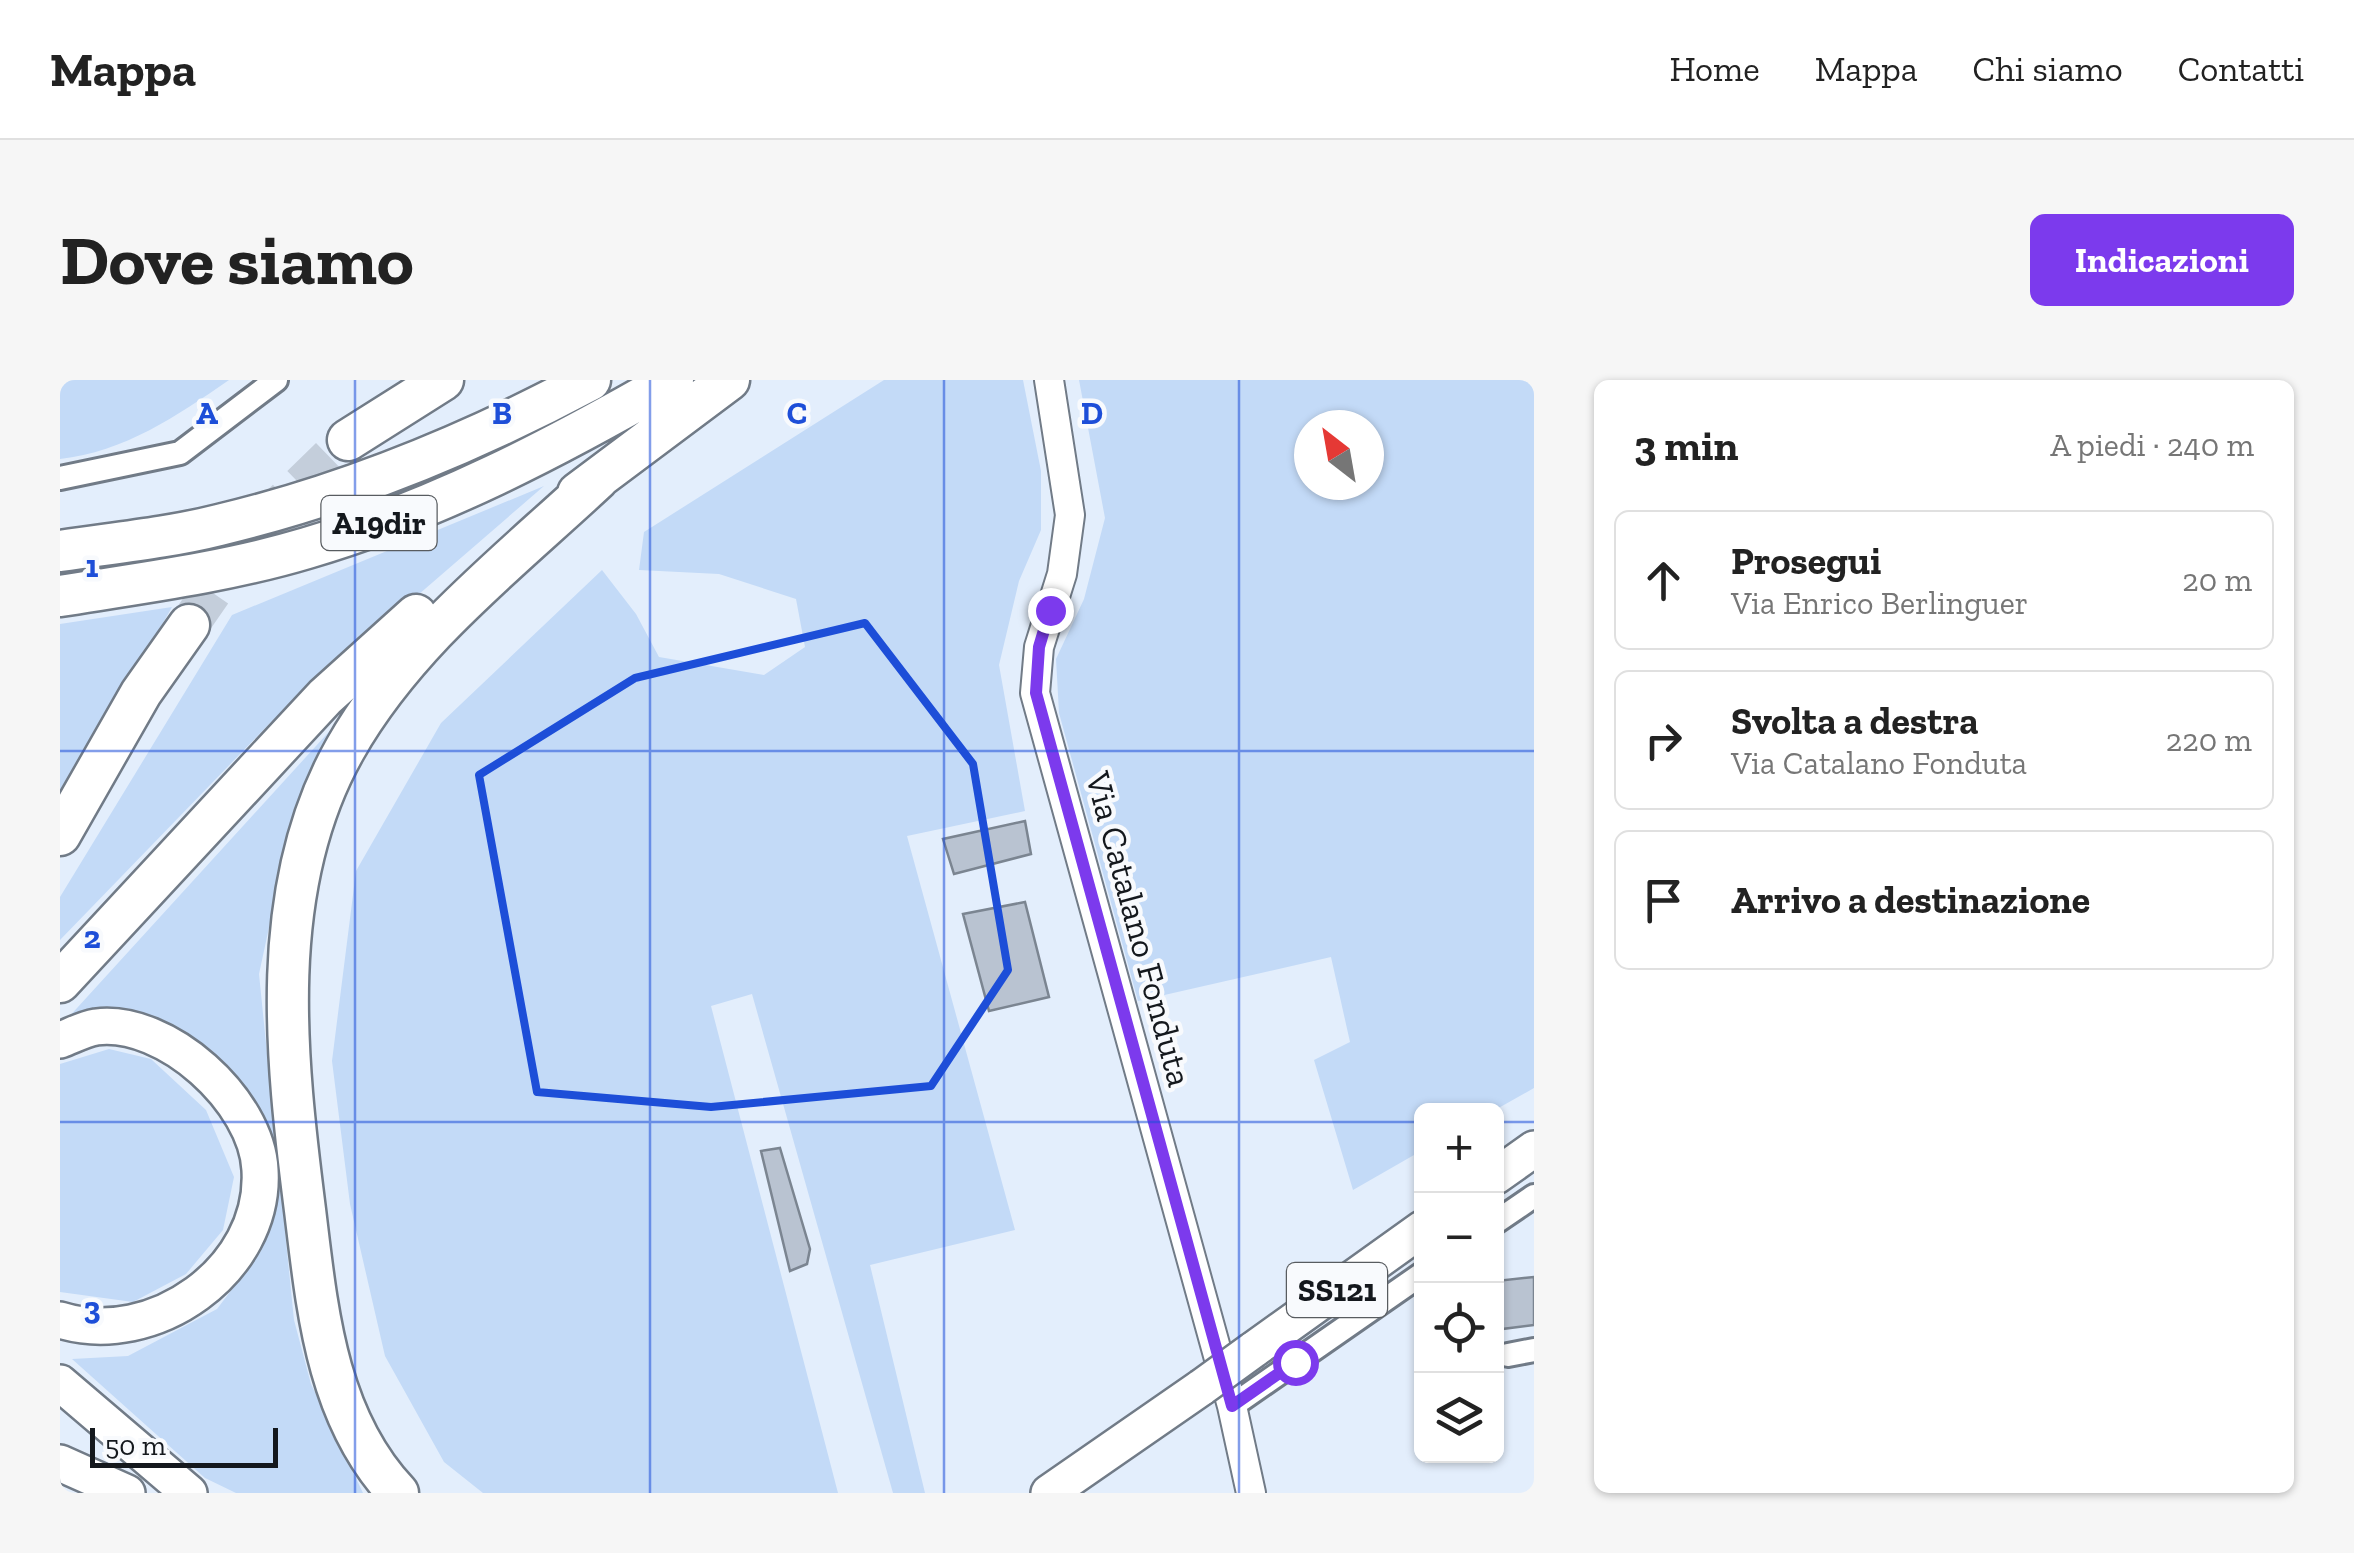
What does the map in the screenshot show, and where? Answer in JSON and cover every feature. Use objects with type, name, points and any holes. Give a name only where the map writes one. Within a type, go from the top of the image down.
[{"type":"highway","points":[[348,440],[443,380]]},
{"type":"highway","name":"A19dir","points":[[60,552],[216,526],[347,490],[465,442],[590,380]]},
{"type":"highway","name":"A19dir","points":[[60,596],[188,575],[307,548],[450,497],[578,435],[674,380]]},
{"type":"highway","points":[[60,982],[326,697],[437,596],[730,380]]},
{"type":"highway","points":[[398,1493],[350,1416],[333,1376],[319,1321],[290,1082],[288,980],[304,859],[343,752],[406,658],[598,479]]},
{"type":"highway","points":[[60,835],[141,693],[189,625]]},
{"type":"main road","points":[[60,1040],[96,1027],[144,1032],[186,1054],[222,1088],[244,1120],[260,1166],[259,1196],[238,1250],[186,1302],[150,1322],[112,1327],[60,1320]]},
{"type":"main road","points":[[1504,1170],[1534,1149]]},
{"type":"main road","name":"SS121","points":[[1050,1493],[1414,1236]]},
{"type":"main road","points":[[60,1383],[189,1493]]},
{"type":"main road","points":[[60,1463],[127,1493]]},
{"type":"street","points":[[60,478],[180,454],[276,380]]},
{"type":"street","name":"Via Catalano Fonduta","points":[[1049,380],[1070,515],[1062,574],[1039,647],[1036,693],[1232,1406],[1251,1493]]},
{"type":"street","points":[[1504,1217],[1534,1196]]},
{"type":"street","points":[[1232,1406],[1414,1280]]},
{"type":"street","points":[[1508,1354],[1534,1350]]},
{"type":"highlighted area","points":[[865,623],[973,764],[1008,970],[931,1086],[711,1107],[537,1092],[479,775],[635,678]]},
{"type":"shaded area","points":[[60,380],[229,380],[170,419],[128,440],[60,459]]},
{"type":"shaded area","points":[[884,380],[1023,380],[1041,471],[1041,530],[1019,581],[999,665],[1025,811],[907,836],[1015,1230],[870,1265],[925,1493],[893,1493],[752,994],[711,1006],[838,1493],[483,1493],[444,1462],[385,1356],[350,1204],[332,1061],[356,871],[441,723],[602,570],[636,614],[659,657],[764,675],[805,647],[796,599],[719,574],[639,570],[644,532]]},
{"type":"shaded area","points":[[1079,380],[1534,380],[1534,1088],[1504,1105],[1414,1103],[1414,1155],[1353,1190],[1314,1060],[1350,1042],[1331,957],[1138,1001],[1059,713],[1056,659],[1084,599],[1105,518]]},
{"type":"shaded area","points":[[544,486],[271,722],[60,940],[60,897],[232,615]]},
{"type":"shaded area","points":[[172,607],[60,805],[60,624]]},
{"type":"shaded area","points":[[347,712],[294,811],[259,974],[294,1320],[311,1384],[363,1493],[236,1493],[205,1478],[72,1359],[128,1356],[217,1309],[261,1251],[267,1217],[257,1120],[221,1060],[172,1026],[67,1019]]},
{"type":"shaded area","points":[[109,1049],[151,1059],[206,1110],[234,1177],[223,1230],[186,1274],[133,1302],[60,1292],[60,1064]]},
{"type":"building","points":[[1025,821],[1031,854],[954,874],[943,839]]},
{"type":"building","points":[[1025,902],[1049,997],[989,1011],[963,914]]},
{"type":"building","points":[[780,1148],[810,1249],[807,1264],[790,1271],[761,1151]]},
{"type":"building","points":[[1534,1277],[1534,1325],[1504,1329],[1504,1280]]},
{"type":"tunnel","points":[[189,625],[253,532],[348,440]]},
{"type":"route","points":[[1050,610],[1039,647],[1036,693],[1232,1406],[1295,1362]]}]
